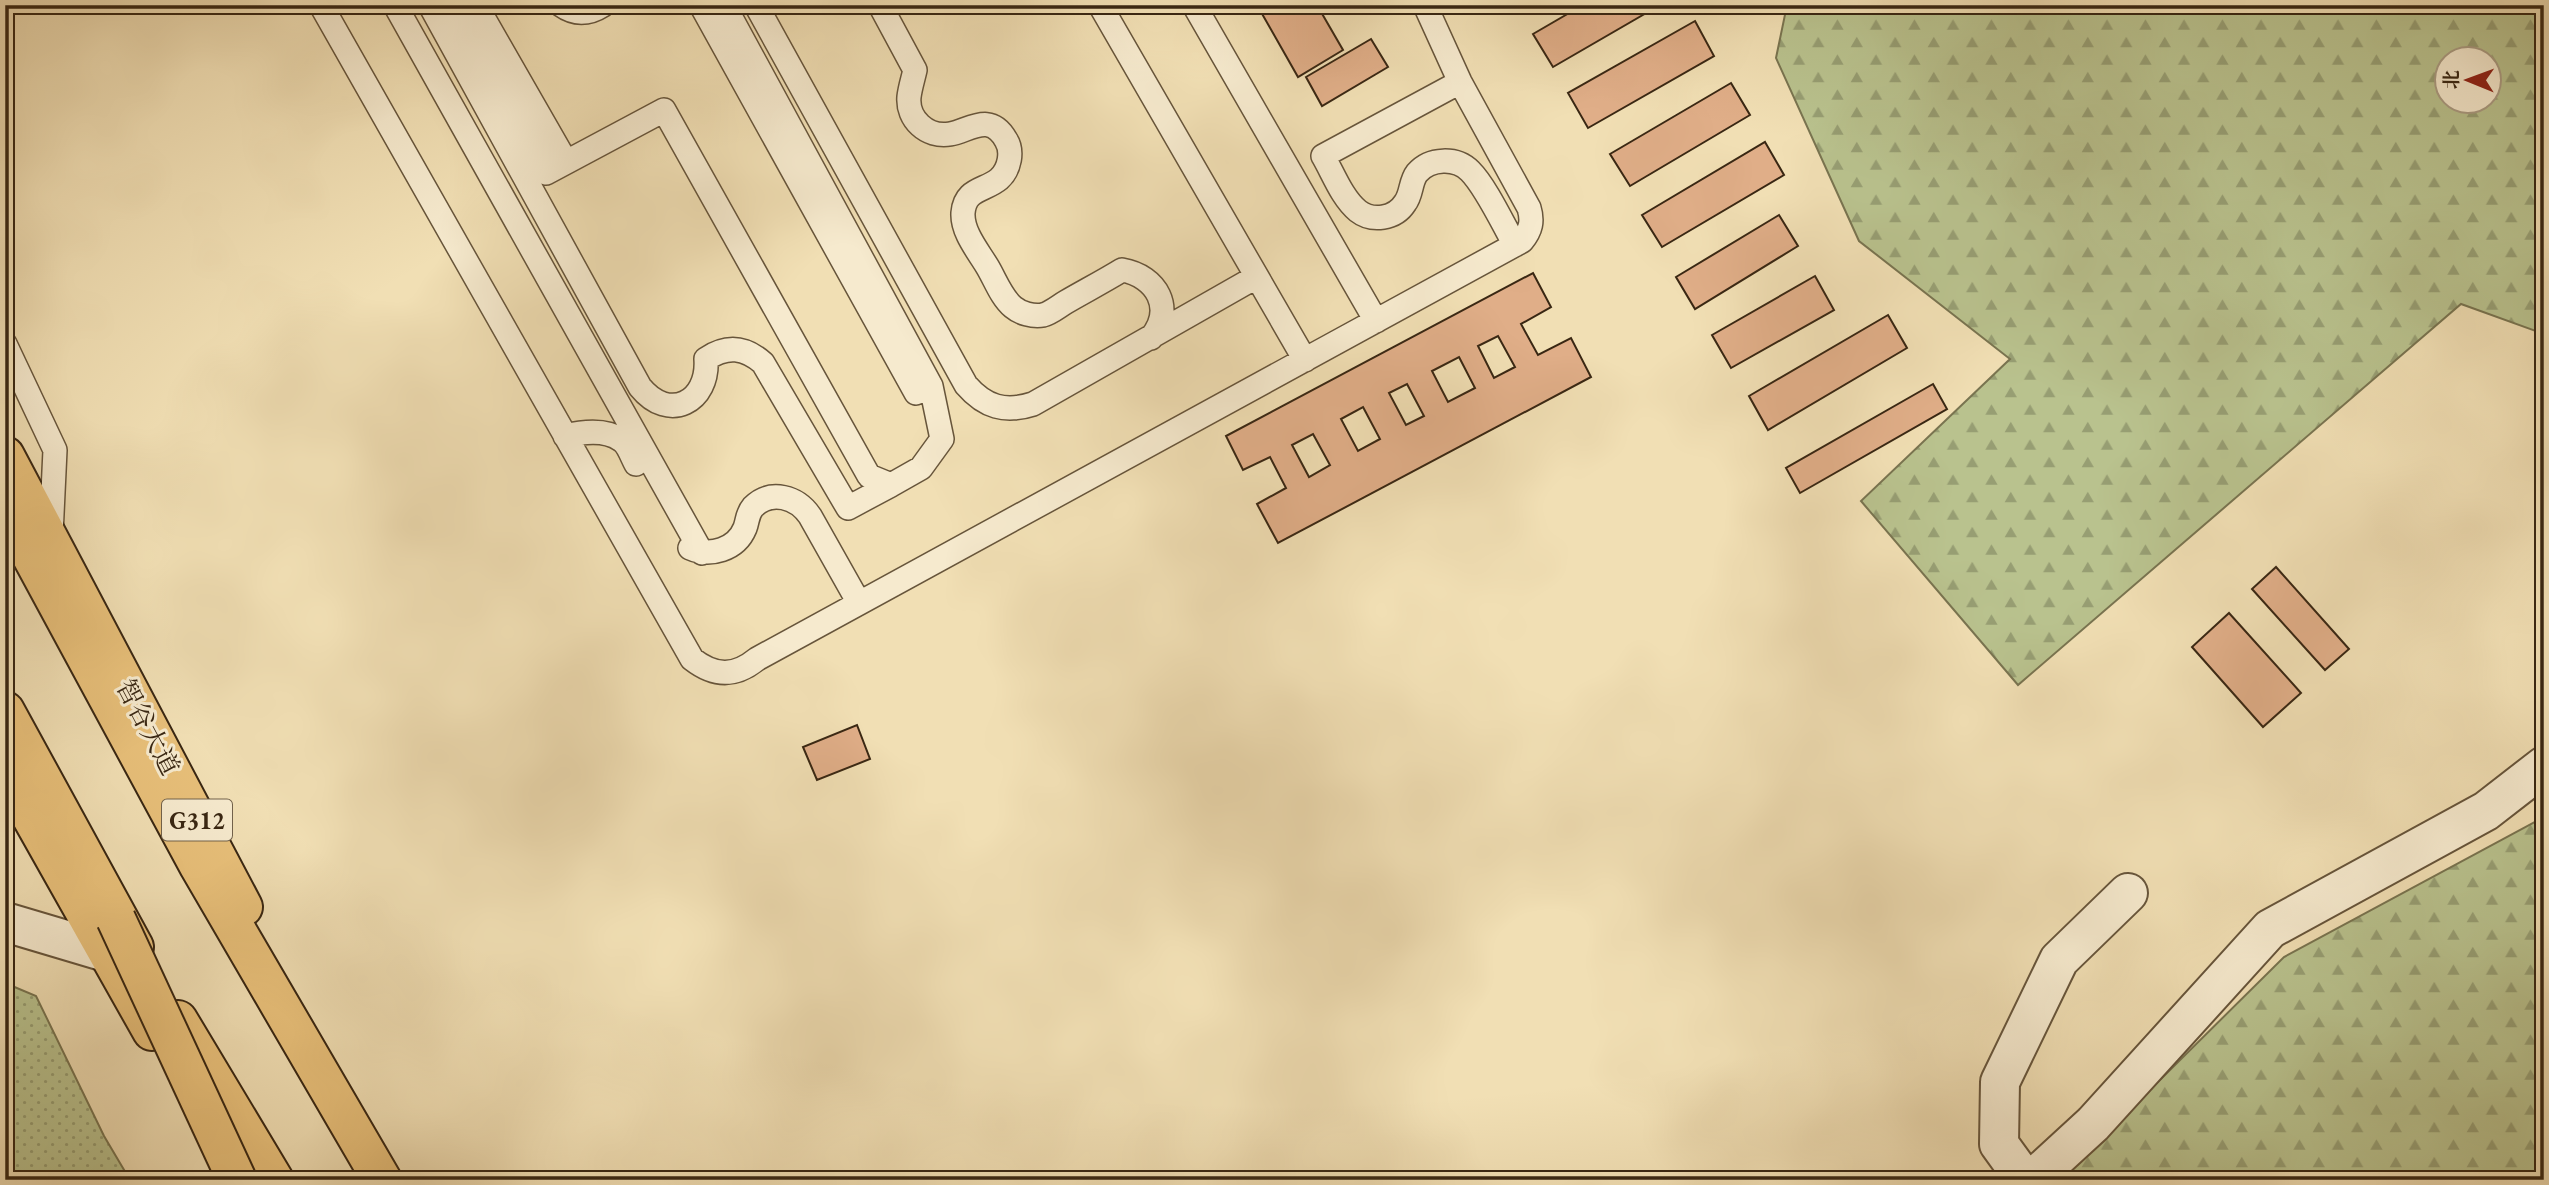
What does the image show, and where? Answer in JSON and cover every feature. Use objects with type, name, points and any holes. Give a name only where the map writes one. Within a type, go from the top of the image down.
[{"type":"main road","name":"智谷大道","points":[[5,456],[234,891],[396,1180]]},
{"type":"main road","name":"智谷大道","points":[[5,507],[200,866],[382,1180]]},
{"type":"main road","points":[[5,711],[111,936],[237,1180]]},
{"type":"main road","points":[[5,770],[111,936],[274,1180]]},
{"type":"main road","points":[[200,866],[396,1180]]},
{"type":"street","points":[[2032,1180],[2093,1124],[2270,929],[2486,811],[2544,766]]},
{"type":"street","points":[[2025,1180],[1999,1144],[2000,1082],[2059,960],[2128,893]]},
{"type":"street","points":[[5,922],[111,936]]},
{"type":"lane","points":[[321,5],[692,659],[704,669],[718,673],[733,673],[746,668],[757,659],[1515,245],[1528,234],[1532,216],[1460,82],[1425,5]]},
{"type":"lane","points":[[395,5],[702,553]]},
{"type":"lane","points":[[430,5],[634,375],[649,397],[672,406],[684,403],[696,396],[704,386],[706,359],[726,349],[740,349],[753,355],[763,363],[848,508],[921,468],[942,439],[931,386],[724,5]]},
{"type":"lane","points":[[455,5],[546,173],[664,110],[869,476],[891,485]]},
{"type":"lane","points":[[476,5],[565,162]]},
{"type":"lane","points":[[561,5],[581,13],[593,11],[603,5]]},
{"type":"lane","points":[[701,5],[942,439]]},
{"type":"lane","points":[[756,5],[966,385],[976,397],[989,405],[1003,409],[1019,409],[1033,404],[1256,277]]},
{"type":"lane","points":[[880,5],[915,70],[909,98],[914,120],[931,133],[941,135],[982,124],[1002,133],[1008,142],[1010,155],[1007,168],[999,179],[978,188],[971,195],[963,213],[968,233],[1006,299],[1021,312],[1043,315],[1122,270],[1136,272],[1149,280],[1157,292],[1162,306],[1161,322],[1153,336],[1141,346],[1126,351]]},
{"type":"lane","points":[[1100,5],[1305,360]]},
{"type":"lane","points":[[1194,5],[1376,321]]},
{"type":"lane","points":[[1460,82],[1323,156],[1350,203],[1369,216],[1380,218],[1391,215],[1406,202],[1417,173],[1426,166],[1437,162],[1459,163],[1476,178],[1515,245]]},
{"type":"lane","points":[[5,344],[55,450],[51,541]]},
{"type":"lane","points":[[565,436],[589,432],[607,434],[623,440],[681,543],[691,550],[715,553],[726,548],[737,540],[745,528],[748,515],[763,500],[785,498],[804,507],[859,603]]},
{"type":"green space","points":[[1787,5],[2544,5],[2544,334],[2461,304],[2018,685],[1861,501],[2010,359],[1859,241],[1776,58]]},
{"type":"green space","points":[[2544,817],[2544,1180],[2059,1180],[2284,957]]},
{"type":"green space","points":[[5,983],[36,996],[104,1136],[130,1180],[5,1180]]},
{"type":"building","points":[[1257,5],[1317,5],[1343,50],[1298,77]]},
{"type":"building","points":[[1583,5],[1660,5],[1553,67],[1533,34]]},
{"type":"building","points":[[1695,21],[1714,56],[1588,128],[1568,93]]},
{"type":"building","points":[[1371,39],[1388,67],[1322,106],[1306,77]]},
{"type":"building","points":[[1731,83],[1750,115],[1630,186],[1610,154]]},
{"type":"building","points":[[1765,142],[1784,175],[1662,247],[1642,215]]},
{"type":"building","points":[[1779,215],[1798,246],[1695,309],[1676,277]]},
{"type":"building","points":[[1533,273],[1551,307],[1521,324],[1538,355],[1571,338],[1591,377],[1278,543],[1257,504],[1286,488],[1270,457],[1243,470],[1226,436]],"holes":[[[1498,336],[1515,367],[1494,378],[1478,346]],[[1459,357],[1475,388],[1448,402],[1432,371]],[[1407,384],[1424,416],[1406,425],[1389,393]],[[1363,407],[1380,439],[1358,451],[1341,419]],[[1313,434],[1330,465],[1309,477],[1292,445]]]},
{"type":"building","points":[[1815,276],[1834,310],[1731,368],[1712,335]]},
{"type":"building","points":[[1888,315],[1907,348],[1768,430],[1749,396]]},
{"type":"building","points":[[1933,384],[1947,409],[1800,493],[1786,468]]},
{"type":"building","points":[[2276,567],[2349,649],[2325,670],[2252,589]]},
{"type":"building","points":[[2229,613],[2301,693],[2263,727],[2192,647]]},
{"type":"building","points":[[857,725],[870,759],[817,780],[803,747]]}]
